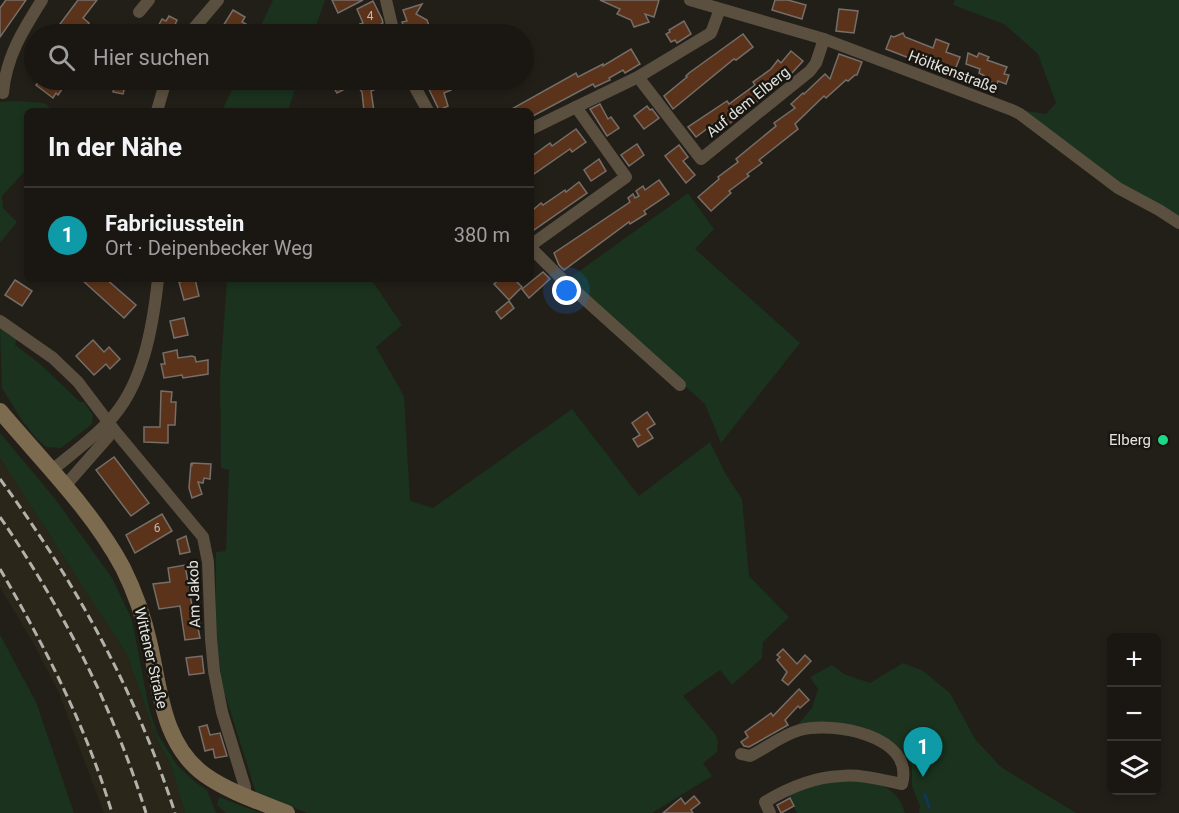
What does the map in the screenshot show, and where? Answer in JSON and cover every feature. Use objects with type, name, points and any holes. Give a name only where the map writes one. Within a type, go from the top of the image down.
[{"type":"main road","name":"Wittener Straße","points":[[0,411],[64,487],[112,549],[131,585],[142,615],[164,714],[173,736],[188,758],[204,775],[287,813]]},
{"type":"street","points":[[28,24],[42,0]]},
{"type":"street","points":[[139,12],[149,0]]},
{"type":"street","points":[[198,24],[218,0]]},
{"type":"street","points":[[386,0],[392,24]]},
{"type":"street","name":"Höltkenstraße","points":[[690,0],[712,4],[824,39],[1012,110],[1118,188],[1179,223]]},
{"type":"street","points":[[534,127],[638,77],[711,33],[712,4]]},
{"type":"street","points":[[3,93],[4,75],[14,48],[24,31]]},
{"type":"street","name":"Auf dem Elberg","points":[[638,77],[701,159],[810,71],[816,63],[824,39]]},
{"type":"street","points":[[158,108],[162,90]]},
{"type":"street","points":[[416,90],[426,108]]},
{"type":"street","points":[[534,244],[626,177],[576,107]]},
{"type":"street","points":[[534,249],[561,278],[680,385]]},
{"type":"street","points":[[51,471],[109,422],[129,392],[142,363],[157,282]]},
{"type":"street","name":"Am Jakob","points":[[0,321],[43,350],[70,373],[203,537],[208,562],[214,671],[222,712],[245,787],[245,795]]},
{"type":"street","points":[[64,487],[108,437],[109,422]]},
{"type":"street","points":[[741,754],[750,756],[789,734],[826,726],[840,727],[870,736],[895,751],[902,761],[905,773],[902,784],[861,777],[831,777],[783,791],[765,802],[768,809]]},
{"type":"shaded area","points":[[0,458],[127,655],[158,742],[170,763],[185,813],[104,813],[59,693],[34,644],[0,587]]},
{"type":"green space","points":[[273,0],[325,0],[317,24],[262,24]]},
{"type":"green space","points":[[955,0],[1179,0],[1179,219],[1118,186],[1020,110],[1046,114],[1056,103],[1038,54],[1004,24],[953,5]]},
{"type":"green space","points":[[231,90],[295,90],[289,108],[223,108]]},
{"type":"green space","points":[[0,102],[45,103],[50,108],[24,108],[24,172],[2,196],[3,208],[17,222],[0,243]]},
{"type":"green space","points":[[688,193],[714,229],[695,249],[800,343],[721,443],[705,404],[567,280]]},
{"type":"green space","points":[[227,282],[373,282],[402,325],[376,347],[404,396],[410,501],[433,508],[572,409],[639,496],[710,442],[725,473],[742,499],[749,576],[789,617],[763,642],[762,658],[732,685],[720,670],[683,696],[715,734],[718,742],[717,752],[703,763],[712,776],[652,813],[307,813],[256,793],[223,688],[216,639],[216,552],[226,551],[229,470],[221,468],[220,377]]},
{"type":"green space","points":[[0,328],[17,337],[15,345],[40,364],[80,402],[84,402],[93,415],[92,424],[61,448],[46,447],[37,439],[21,419],[2,388]]},
{"type":"green space","points":[[0,433],[55,499],[112,578],[132,620],[149,708],[157,733],[177,765],[207,790],[216,813],[185,813],[170,763],[158,742],[127,655],[0,458]]},
{"type":"green space","points":[[0,635],[36,702],[74,813],[0,813]]},
{"type":"green space","points":[[903,663],[923,671],[950,693],[975,739],[1001,767],[1076,813],[919,813],[920,806],[912,786],[912,767],[903,753],[892,743],[795,728],[812,708],[818,689],[810,677],[832,665],[844,674],[870,683]]},
{"type":"green space","points":[[831,780],[865,781],[885,787],[894,793],[905,813],[797,813],[788,794]]},
{"type":"green space","points":[[219,798],[260,813],[226,813],[217,805]]},
{"type":"building","points":[[6,0],[26,0],[0,37],[0,8]]},
{"type":"building","points":[[78,0],[97,0],[83,18],[88,24],[60,24]]},
{"type":"building","points":[[332,0],[363,0],[338,13]]},
{"type":"building","points":[[600,0],[659,0],[654,17],[645,14],[649,22],[634,27],[631,20],[617,14],[620,9]]},
{"type":"building","points":[[775,0],[788,0],[806,5],[802,19],[772,10]]},
{"type":"building","points":[[373,1],[383,23],[360,24],[363,23],[357,9]]},
{"type":"building","points":[[422,4],[416,14],[427,20],[428,24],[403,24],[402,22],[407,21],[403,10]]},
{"type":"building","points":[[839,9],[858,11],[854,33],[836,31]]},
{"type":"building","points":[[233,10],[245,17],[242,22],[246,24],[224,24]]},
{"type":"building","points":[[169,16],[177,20],[175,24],[159,24],[162,19],[166,21]]},
{"type":"building","points":[[684,21],[691,34],[677,43],[675,40],[671,42],[666,34]]},
{"type":"building","points":[[903,33],[905,37],[933,48],[936,39],[949,44],[946,52],[960,57],[953,75],[886,49],[891,36]]},
{"type":"building","points":[[743,34],[753,47],[736,60],[734,59],[673,109],[664,96],[689,73]]},
{"type":"building","points":[[631,49],[640,64],[625,73],[623,70],[609,78],[610,80],[595,87],[593,84],[534,115],[534,108],[513,108],[576,73],[578,77],[603,64],[603,66]]},
{"type":"building","points":[[791,51],[803,61],[792,73],[725,127],[721,122],[717,125],[716,122],[696,137],[688,127],[727,101],[729,104],[755,85],[753,82],[771,69],[778,60],[781,63]]},
{"type":"building","points":[[968,53],[977,57],[979,53],[989,57],[987,60],[1007,67],[1004,74],[1009,75],[1006,84],[988,81],[989,78],[979,73],[980,69],[966,64]]},
{"type":"building","points":[[839,54],[862,62],[857,75],[846,80],[826,98],[824,96],[795,124],[798,129],[759,160],[762,163],[747,174],[749,176],[729,191],[731,193],[711,211],[698,197],[719,179],[718,177],[738,162],[736,159],[776,126],[774,123],[795,108],[791,104],[803,93],[825,74],[830,79]]},
{"type":"building","points":[[43,90],[62,90],[53,98]]},
{"type":"building","points":[[114,90],[124,90],[123,94],[113,92]]},
{"type":"building","points":[[360,90],[374,90],[371,91],[374,108],[364,108]]},
{"type":"building","points":[[429,90],[451,90],[444,93],[448,106],[438,108]]},
{"type":"building","points":[[600,104],[608,119],[611,117],[619,128],[607,136],[590,109]]},
{"type":"building","points":[[647,106],[659,118],[644,129],[634,116]]},
{"type":"building","points":[[576,129],[586,142],[572,152],[570,149],[534,174],[534,155],[550,143],[552,146]]},
{"type":"building","points":[[637,144],[644,155],[629,166],[621,155]]},
{"type":"building","points":[[679,145],[688,157],[683,161],[695,175],[686,183],[665,156]]},
{"type":"building","points":[[599,159],[606,171],[591,181],[584,170]]},
{"type":"building","points":[[659,180],[669,194],[644,211],[646,214],[630,224],[629,222],[564,270],[559,265],[554,253],[630,202],[628,198],[633,194],[635,198],[639,196],[636,191],[643,186],[645,190]]},
{"type":"building","points":[[579,182],[587,193],[534,230],[534,209],[565,190],[566,192]]},
{"type":"building","points":[[543,272],[550,279],[529,298],[522,289],[534,282],[534,279]]},
{"type":"building","points":[[15,280],[32,291],[22,306],[5,295]]},
{"type":"building","points":[[84,282],[109,282],[136,305],[124,318]]},
{"type":"building","points":[[179,282],[196,282],[199,296],[184,300]]},
{"type":"building","points":[[517,282],[522,287],[509,300],[494,284]]},
{"type":"building","points":[[509,301],[514,308],[501,319],[496,312]]},
{"type":"building","points":[[184,318],[188,335],[174,338],[170,321]]},
{"type":"building","points":[[93,340],[104,352],[109,347],[120,359],[110,369],[106,364],[94,375],[76,356]]},
{"type":"building","points":[[177,350],[178,358],[192,356],[195,357],[196,362],[208,360],[208,374],[164,378],[161,364],[165,364],[163,353]]},
{"type":"building","points":[[161,391],[172,392],[171,402],[176,402],[175,425],[168,425],[168,443],[144,442],[144,427],[160,427]]},
{"type":"building","points":[[647,412],[655,424],[647,429],[653,438],[638,447],[633,439],[640,435],[632,423]]},
{"type":"building","points":[[114,457],[149,503],[131,516],[96,470]]},
{"type":"building","points":[[191,463],[192,466],[192,463],[211,464],[210,479],[204,478],[203,483],[198,482],[202,494],[192,498],[189,488]]},
{"type":"building","points":[[162,514],[172,531],[135,553],[126,535]]},
{"type":"building","points":[[186,536],[190,552],[180,554],[177,540]]},
{"type":"building","points":[[185,565],[194,618],[199,617],[200,638],[185,640],[180,606],[159,609],[153,584],[170,582],[168,568]]},
{"type":"building","points":[[783,649],[797,664],[805,655],[811,661],[788,685],[782,680],[787,672],[777,660],[780,657],[777,655]]},
{"type":"building","points":[[202,656],[204,673],[189,675],[186,658]]},
{"type":"building","points":[[799,689],[809,700],[800,708],[798,706],[785,720],[788,725],[749,747],[744,746],[741,742],[748,737],[745,732],[771,713],[773,716]]},
{"type":"building","points":[[207,725],[210,735],[220,733],[227,756],[215,758],[213,749],[205,751],[199,727]]},
{"type":"building","points":[[694,796],[700,803],[691,810],[693,813],[663,813],[681,798],[685,804]]},
{"type":"building","points":[[790,798],[794,806],[781,813],[777,805]]},
{"type":"waterway","points":[[925,794],[929,807]]},
{"type":"railway","points":[[0,479],[54,557],[101,639],[142,724],[175,813]]},
{"type":"railway","points":[[0,517],[45,587],[84,660],[118,735],[146,813]]},
{"type":"railway","points":[[0,569],[33,628],[77,718],[112,813]]},
{"type":"place","name":"Elberg","points":[[1163,440]]},
{"type":"place","name":"Fabriciusstein","points":[[923,777]]}]
